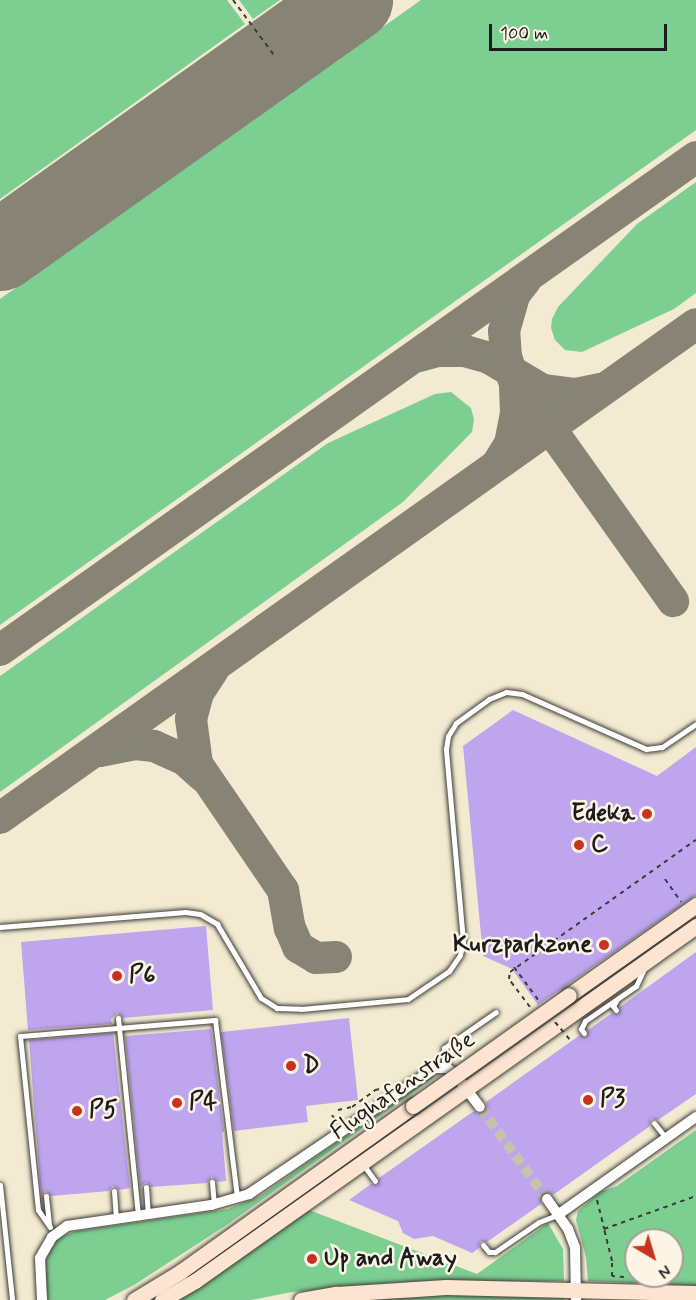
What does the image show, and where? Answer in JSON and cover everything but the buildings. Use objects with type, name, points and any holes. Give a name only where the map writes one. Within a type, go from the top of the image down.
[{"type":"main road","name":"Flughafenstraße","points":[[134,1300],[235,1233],[692,908]]},
{"type":"main road","name":"Flughafenstraße","points":[[162,1300],[195,1281],[696,926]]},
{"type":"main road","points":[[301,1300],[446,1287],[576,1295],[696,1293]]},
{"type":"street","points":[[42,1300],[40,1257],[51,1232],[76,1223],[214,1205],[238,1199],[264,1186],[422,1074],[435,1068],[444,1068],[455,1074],[480,1107]]},
{"type":"street","points":[[559,1214],[696,1117]]},
{"type":"street","points":[[547,1199],[559,1214],[575,1247],[576,1295]]},
{"type":"lane","points":[[0,927],[185,912],[200,914],[217,924],[261,998],[278,1008],[301,1009],[408,999],[449,971],[460,955],[463,941],[446,750],[448,736],[456,723],[489,699],[506,692],[522,694],[646,749],[662,747],[696,724]]},
{"type":"lane","points":[[584,1032],[581,1029],[585,1022],[640,981],[645,962]]},
{"type":"lane","points":[[616,1010],[613,1006],[617,999]]},
{"type":"lane","points":[[444,1068],[444,1048],[496,1012]]},
{"type":"lane","points":[[118,1018],[143,1215]]},
{"type":"lane","points":[[51,1232],[38,1210],[20,1036],[215,1020],[238,1199]]},
{"type":"lane","points":[[654,1123],[666,1138]]},
{"type":"lane","points":[[362,1163],[375,1181]]},
{"type":"lane","points":[[212,1182],[214,1205]]},
{"type":"lane","points":[[0,1185],[12,1300]]},
{"type":"lane","points":[[143,1215],[146,1187]]},
{"type":"lane","points":[[114,1191],[116,1218]]},
{"type":"lane","points":[[46,1196],[51,1232]]},
{"type":"lane","points":[[483,1245],[489,1252],[495,1252],[539,1221],[559,1214]]},
{"type":"path","points":[[233,0],[274,55]]},
{"type":"path","points":[[530,1007],[509,979],[510,972],[696,840]]},
{"type":"path","points":[[664,879],[692,908]]},
{"type":"path","points":[[332,1115],[343,1130]]},
{"type":"path","points":[[591,1191],[598,1201],[612,1261],[612,1276],[624,1277]]},
{"type":"path","points":[[604,1230],[696,1196]]},
{"type":"green space","points":[[0,0],[227,0],[245,24],[0,199]]},
{"type":"green space","points":[[239,0],[280,0],[253,19]]},
{"type":"green space","points":[[421,0],[696,0],[696,130],[0,625],[0,299]]},
{"type":"green space","points":[[696,182],[696,293],[674,309],[582,352],[565,350],[555,340],[551,328],[552,319],[558,307],[637,224]]},
{"type":"green space","points":[[451,392],[471,408],[474,419],[472,432],[403,502],[0,792],[0,676],[328,443],[435,394]]},
{"type":"green space","points":[[436,1076],[228,1224],[134,1285],[105,1300],[48,1300],[45,1268],[47,1255],[53,1243],[65,1235],[77,1231],[228,1209],[260,1196],[427,1079]]},
{"type":"green space","points":[[696,1130],[696,1286],[684,1285],[684,1228],[624,1228],[624,1283],[588,1281],[586,1257],[576,1220],[578,1211],[600,1192],[617,1186]]},
{"type":"green space","points":[[309,1210],[477,1274],[548,1223],[563,1249],[564,1281],[401,1282],[292,1292],[251,1300],[173,1300],[200,1286]]},
{"type":"green space","points":[[463,1293],[565,1297],[565,1300],[353,1300]]},
{"type":"taxiway","points":[[0,650],[696,157]]},
{"type":"taxiway","points":[[498,463],[510,444],[516,414],[515,384],[506,357],[504,331],[514,295],[525,281]]},
{"type":"taxiway","points":[[0,818],[696,324]]},
{"type":"taxiway","points":[[419,356],[438,351],[465,351],[489,358],[543,390],[576,394],[600,389]]},
{"type":"taxiway","points":[[511,373],[673,601]]},
{"type":"taxiway","points":[[213,670],[198,693],[191,719],[197,764],[283,890],[290,928],[298,947],[316,958],[336,957]]},
{"type":"taxiway","points":[[100,751],[135,744],[154,746],[185,760],[203,776]]},
{"type":"runway","points":[[0,250],[352,0]]},
{"type":"tunnel","points":[[480,1107],[547,1199]]},
{"type":"place","name":"Edeka","points":[[647,814]]},
{"type":"place","name":"C","points":[[579,845]]},
{"type":"place","name":"Kurzparkzone","points":[[604,945]]},
{"type":"place","name":"P6","points":[[117,976]]},
{"type":"place","name":"D","points":[[291,1066]]},
{"type":"place","name":"P3","points":[[588,1100]]},
{"type":"place","name":"P4","points":[[177,1103]]},
{"type":"place","name":"P5","points":[[77,1111]]},
{"type":"place","name":"Up and Away","points":[[312,1259]]}]
